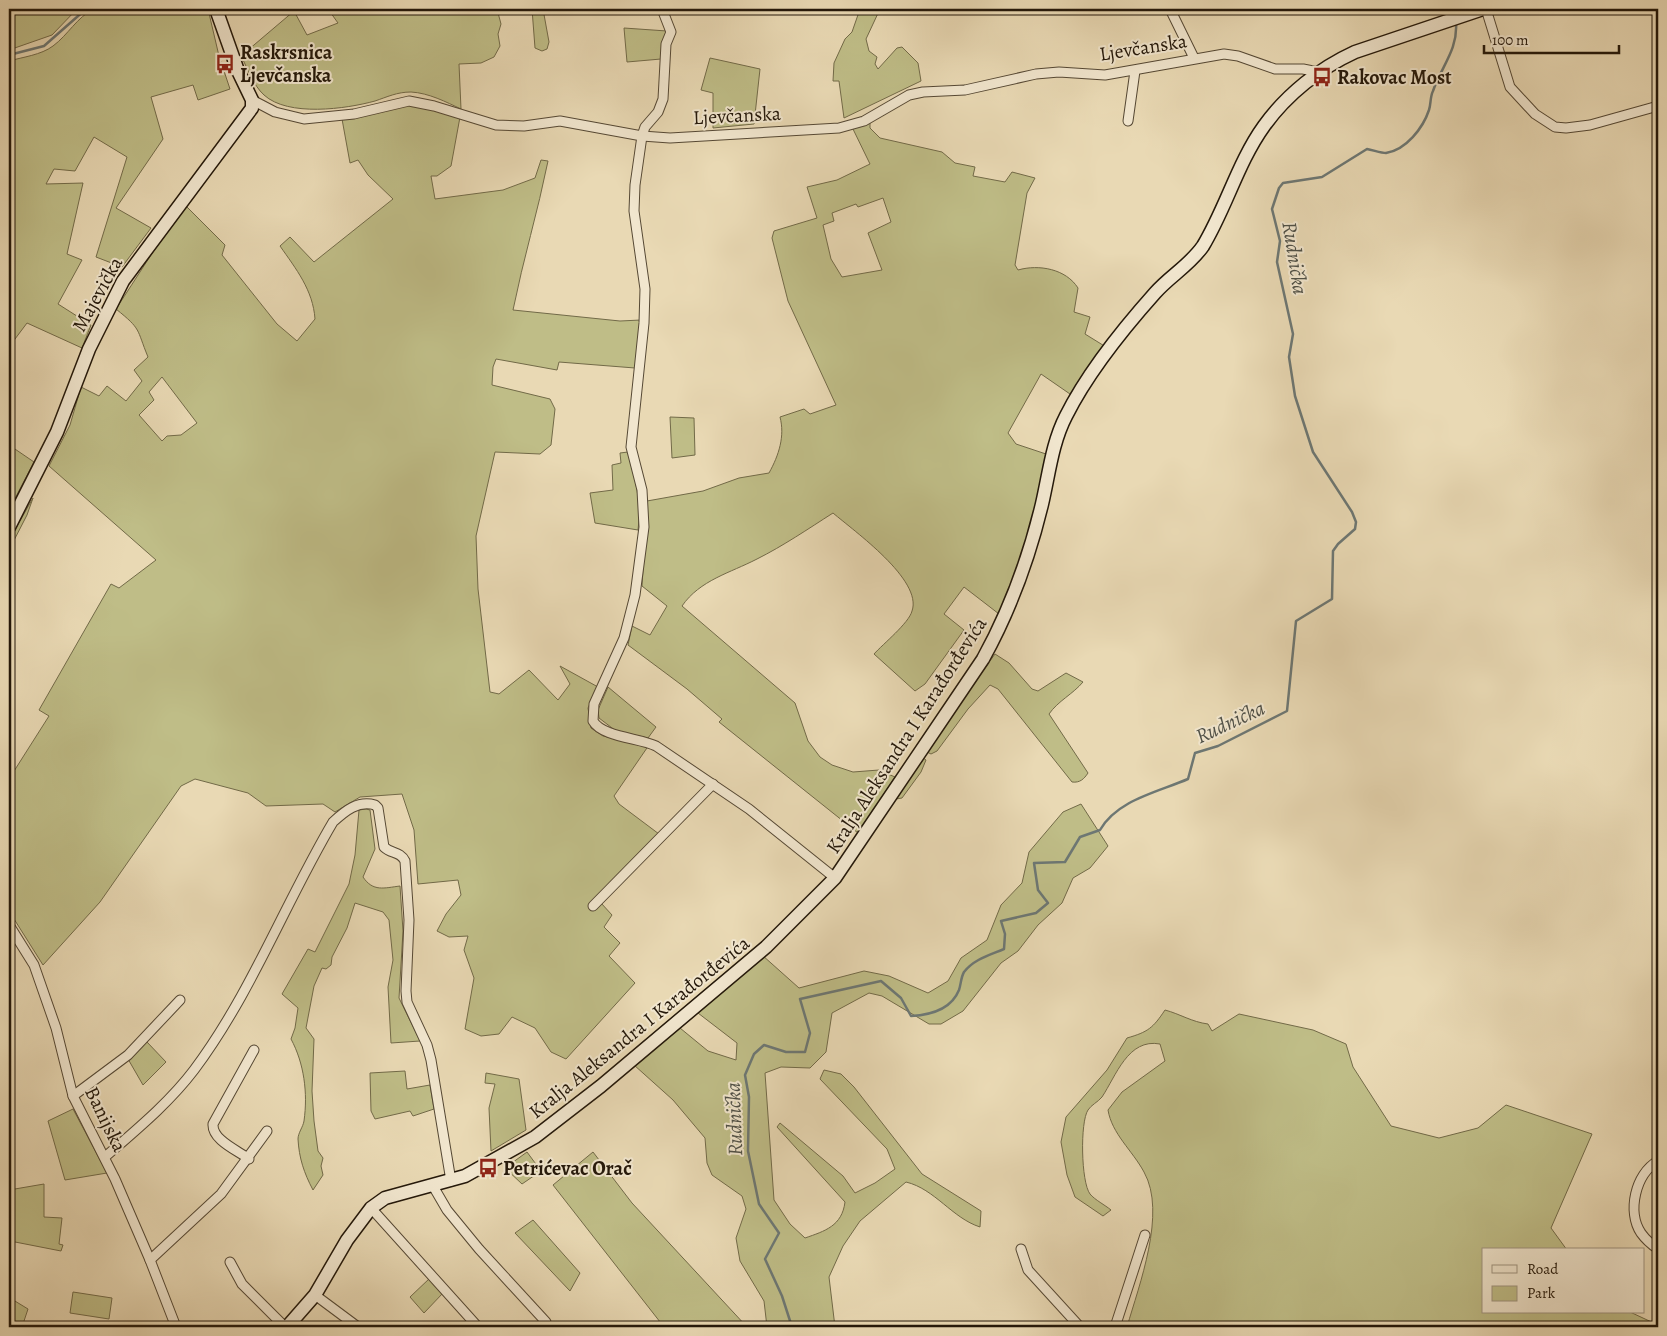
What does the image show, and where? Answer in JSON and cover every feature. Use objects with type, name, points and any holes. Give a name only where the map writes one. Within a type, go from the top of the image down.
[{"type":"street","points":[[216,9],[238,71],[252,100]]},
{"type":"street","points":[[662,9],[671,32],[666,44],[662,99],[658,112],[646,126],[642,136],[635,185],[634,211],[644,289],[644,323],[631,447],[642,490],[644,528],[635,595],[624,638],[592,713],[595,724],[605,731],[640,739],[656,746],[713,784],[749,809],[835,878]]},
{"type":"street","points":[[1170,9],[1194,58]]},
{"type":"street","points":[[1485,9],[1510,87],[1535,114],[1555,127],[1566,128],[1590,124],[1658,106]]},
{"type":"street","name":"Kralja Aleksandra I Karađorđevića","points":[[286,1327],[315,1295],[347,1240],[372,1208],[385,1198],[451,1181],[536,1137],[601,1086],[766,947],[835,878],[983,659],[997,634],[1021,580],[1042,504],[1054,449],[1071,406],[1093,371],[1132,320],[1156,292],[1198,253],[1213,230],[1264,126],[1291,96],[1318,72],[1355,52],[1461,15],[1485,9]]},
{"type":"street","name":"Ljevčanska","points":[[252,100],[275,112],[304,119],[354,114],[409,101],[434,106],[496,125],[524,126],[560,121],[642,136],[670,138],[826,130],[864,121],[898,100],[923,92],[965,90],[1036,74],[1059,72],[1105,75],[1135,71],[1194,58],[1232,55],[1275,69],[1303,69],[1318,72]]},
{"type":"street","points":[[1128,121],[1135,71]]},
{"type":"street","name":"Majevička","points":[[9,527],[57,432],[88,349],[123,281],[143,251],[250,111],[252,100]]},
{"type":"street","points":[[593,906],[713,784]]},
{"type":"street","points":[[105,1157],[162,1107],[194,1070],[225,1023],[333,822],[342,813],[366,803],[375,805],[378,808],[384,847],[389,852],[399,853],[405,860],[409,920],[406,974],[407,1002],[427,1045],[431,1060],[451,1181]]},
{"type":"street","name":"Banijska","points":[[9,925],[34,964],[56,1028],[72,1096],[105,1157],[150,1260],[176,1327]]},
{"type":"street","points":[[72,1096],[128,1054],[180,1000]]},
{"type":"street","points":[[249,1158],[219,1138],[213,1128],[217,1116],[254,1050]]},
{"type":"street","points":[[150,1260],[221,1194],[249,1158],[266,1131]]},
{"type":"street","points":[[1658,1161],[1651,1165],[1639,1181],[1634,1196],[1640,1232],[1658,1249]]},
{"type":"street","points":[[433,1186],[448,1210],[479,1249],[546,1322]]},
{"type":"street","points":[[372,1208],[478,1327]]},
{"type":"street","points":[[1115,1327],[1144,1235]]},
{"type":"street","points":[[1021,1249],[1028,1270],[1080,1327]]},
{"type":"street","points":[[230,1262],[246,1288],[286,1327]]},
{"type":"street","points":[[315,1295],[358,1327]]},
{"type":"green space","points":[[9,9],[77,9],[52,35],[9,50]]},
{"type":"green space","points":[[94,9],[208,9],[219,56],[230,89],[198,100],[193,85],[151,97],[163,139],[116,208],[151,228],[122,267],[96,257],[127,157],[94,137],[75,171],[54,169],[46,184],[83,183],[67,254],[82,260],[58,304],[91,325],[82,348],[27,323],[9,347],[9,61],[37,54],[48,49],[58,42],[88,12]]},
{"type":"green space","points":[[328,9],[497,9],[501,24],[498,34],[500,46],[494,57],[481,63],[459,64],[461,109],[431,96],[411,92],[349,107],[302,109],[274,102],[257,87],[241,56],[294,11],[307,35],[338,23]]},
{"type":"green space","points":[[532,9],[543,9],[549,42],[547,49],[542,51],[535,48]]},
{"type":"green space","points":[[860,9],[880,9],[866,39],[869,51],[877,57],[875,64],[878,69],[897,48],[902,47],[918,63],[921,81],[844,118],[839,81],[833,81],[834,63],[845,39],[852,32]]},
{"type":"green space","points":[[624,28],[667,31],[661,59],[627,62]]},
{"type":"green space","points":[[710,58],[760,69],[754,124],[713,128],[713,93],[701,90]]},
{"type":"green space","points":[[411,104],[460,117],[451,166],[437,176],[431,176],[435,199],[503,190],[535,178],[541,160],[548,161],[513,310],[620,321],[641,320],[635,368],[559,362],[557,370],[496,359],[493,367],[492,385],[550,399],[555,409],[551,445],[540,454],[495,452],[476,536],[478,589],[490,692],[499,694],[529,670],[558,700],[570,684],[560,666],[598,687],[588,708],[591,728],[603,736],[649,745],[614,796],[619,804],[659,834],[589,907],[593,911],[601,903],[612,915],[604,927],[620,943],[609,956],[635,983],[566,1059],[551,1052],[535,1028],[512,1017],[499,1034],[481,1036],[465,1029],[474,978],[464,950],[468,936],[449,937],[437,931],[446,914],[461,895],[458,880],[418,884],[414,830],[402,794],[360,797],[335,812],[323,804],[266,806],[248,793],[195,779],[181,786],[100,902],[43,965],[9,911],[9,779],[49,716],[39,710],[111,584],[119,588],[156,560],[49,466],[70,425],[81,387],[99,396],[107,386],[126,401],[142,381],[134,370],[148,357],[137,330],[116,309],[184,204],[225,245],[222,255],[277,324],[297,341],[315,319],[314,308],[303,280],[280,246],[290,237],[314,262],[393,199],[368,175],[358,160],[350,163],[342,119]],"holes":[[[162,377],[197,423],[181,435],[167,436],[162,441],[139,415],[154,400],[149,392]]]},
{"type":"green space","points":[[870,120],[870,128],[880,138],[942,152],[955,163],[975,167],[973,176],[1005,182],[1012,172],[1035,178],[1027,193],[1015,265],[1018,270],[1043,268],[1067,276],[1078,288],[1074,312],[1090,317],[1085,334],[1106,347],[1070,394],[1041,374],[1008,433],[1016,444],[1046,454],[1033,519],[1016,572],[999,614],[964,587],[944,614],[964,630],[925,684],[915,691],[874,654],[910,616],[913,599],[907,585],[884,557],[833,513],[767,554],[707,583],[689,597],[682,606],[795,703],[808,741],[820,757],[832,765],[853,772],[879,770],[895,777],[858,833],[719,722],[722,719],[687,689],[628,645],[632,626],[650,635],[667,606],[642,586],[647,501],[703,491],[739,478],[769,473],[780,445],[782,431],[780,417],[804,409],[810,414],[836,405],[788,301],[772,238],[774,231],[817,218],[807,187],[837,180],[870,164],[852,127]],"holes":[[[883,198],[891,222],[868,233],[882,270],[842,277],[831,259],[823,225],[834,221],[832,213],[856,204],[858,207]]]},
{"type":"green space","points":[[670,417],[694,418],[695,455],[672,458]]},
{"type":"green space","points":[[12,447],[34,462],[9,510],[9,453]]},
{"type":"green space","points":[[628,452],[638,500],[638,530],[595,523],[590,493],[613,490],[612,465],[621,463],[620,453]]},
{"type":"green space","points":[[33,498],[27,515],[9,550],[9,540]]},
{"type":"green space","points":[[995,654],[1009,663],[1032,689],[1038,691],[1066,673],[1083,682],[1049,714],[1088,773],[1082,780],[1072,782],[998,689],[990,685],[968,709],[937,751],[931,754],[925,751]]},
{"type":"green space","points":[[608,687],[656,727],[648,738],[616,731],[599,718],[598,710]]},
{"type":"green space","points":[[922,757],[926,760],[921,772],[902,798],[896,799]]},
{"type":"green space","points":[[1081,804],[1108,846],[1090,868],[1073,878],[1062,903],[1038,925],[1018,951],[1001,963],[963,1011],[941,1024],[929,1024],[882,996],[869,993],[832,1013],[826,1052],[810,1068],[781,1067],[765,1073],[774,1200],[790,1224],[805,1238],[826,1230],[836,1222],[840,1217],[845,1202],[777,1127],[780,1123],[843,1176],[855,1193],[875,1183],[895,1169],[887,1149],[820,1079],[824,1070],[841,1074],[854,1087],[922,1174],[981,1211],[980,1227],[961,1217],[926,1191],[906,1182],[860,1221],[843,1246],[829,1277],[835,1327],[767,1327],[764,1301],[740,1261],[736,1238],[746,1209],[742,1196],[712,1175],[707,1163],[705,1138],[673,1100],[634,1065],[680,1028],[708,1051],[736,1060],[737,1043],[698,1013],[762,955],[799,988],[864,971],[889,976],[928,993],[948,981],[961,958],[987,940],[1001,905],[1022,883],[1029,852],[1063,812]]},
{"type":"green space","points":[[359,810],[370,810],[375,849],[363,877],[371,885],[379,888],[400,886],[403,931],[399,998],[420,1041],[391,1043],[388,987],[393,960],[389,920],[383,912],[355,903],[347,928],[332,957],[331,965],[326,969],[322,968],[314,986],[306,1028],[314,1039],[312,1091],[314,1121],[318,1151],[323,1158],[321,1166],[323,1175],[313,1190],[299,1153],[298,1137],[304,1121],[305,1089],[302,1068],[291,1039],[298,1008],[282,994],[308,949],[315,952],[349,884],[355,855]]},
{"type":"green space","points":[[1165,1010],[1197,1022],[1208,1024],[1212,1031],[1239,1014],[1313,1030],[1346,1044],[1353,1067],[1391,1126],[1439,1138],[1478,1128],[1506,1105],[1592,1134],[1551,1228],[1566,1248],[1482,1248],[1482,1314],[1634,1314],[1658,1325],[1658,1327],[1127,1327],[1149,1249],[1153,1208],[1150,1189],[1144,1172],[1118,1134],[1110,1119],[1108,1110],[1122,1092],[1165,1061],[1160,1044],[1149,1044],[1139,1047],[1131,1053],[1118,1069],[1102,1097],[1089,1108],[1085,1117],[1083,1165],[1085,1178],[1090,1194],[1111,1210],[1103,1216],[1075,1197],[1067,1175],[1061,1142],[1066,1117],[1107,1070],[1127,1038],[1140,1034],[1157,1021]]},
{"type":"green space","points":[[147,1042],[166,1062],[143,1085],[128,1059]]},
{"type":"green space","points":[[405,1071],[407,1089],[430,1085],[434,1109],[413,1116],[410,1111],[375,1119],[371,1111],[370,1073]]},
{"type":"green space","points":[[486,1073],[519,1079],[526,1130],[491,1151],[489,1108],[495,1084],[485,1083]]},
{"type":"green space","points":[[73,1109],[107,1173],[65,1180],[48,1121]]},
{"type":"green space","points":[[527,1152],[541,1171],[522,1184],[505,1168]]},
{"type":"green space","points":[[593,1152],[632,1203],[747,1327],[664,1327],[553,1185]]},
{"type":"green space","points":[[44,1184],[44,1217],[62,1218],[59,1244],[63,1245],[61,1251],[10,1241],[10,1298],[28,1309],[22,1327],[9,1327],[9,1190]]},
{"type":"green space","points":[[533,1220],[580,1273],[570,1291],[515,1233]]},
{"type":"green space","points":[[430,1278],[443,1293],[424,1313],[410,1297]]},
{"type":"green space","points":[[73,1292],[112,1298],[109,1319],[70,1313]]},
{"type":"waterway","points":[[9,55],[44,46],[86,9]]},
{"type":"waterway","name":"Rudnička","points":[[792,1327],[782,1296],[765,1259],[779,1233],[759,1204],[748,1151],[749,1097],[745,1075],[754,1054],[764,1045],[786,1052],[805,1052],[810,1033],[800,999],[881,981],[901,998],[911,1016],[932,1013],[945,1007],[955,997],[964,972],[972,964],[1004,949],[1005,934],[1001,921],[1036,913],[1048,903],[1038,890],[1034,863],[1065,862],[1080,837],[1100,830],[1107,820],[1127,804],[1188,779],[1195,753],[1218,746],[1287,711],[1296,621],[1332,599],[1333,551],[1355,529],[1356,522],[1352,512],[1313,452],[1295,396],[1289,357],[1293,334],[1277,262],[1280,241],[1272,209],[1279,188],[1283,183],[1322,177],[1367,149],[1386,153],[1400,148],[1413,137],[1423,124],[1429,110],[1436,82],[1452,50],[1456,23]]},
{"type":"place","name":"Raskrsnica Ljevčanska","points":[[225,64]]},
{"type":"place","name":"Rakovac Most","points":[[1322,77]]},
{"type":"place","name":"Petrićevac Orač","points":[[488,1168]]}]
